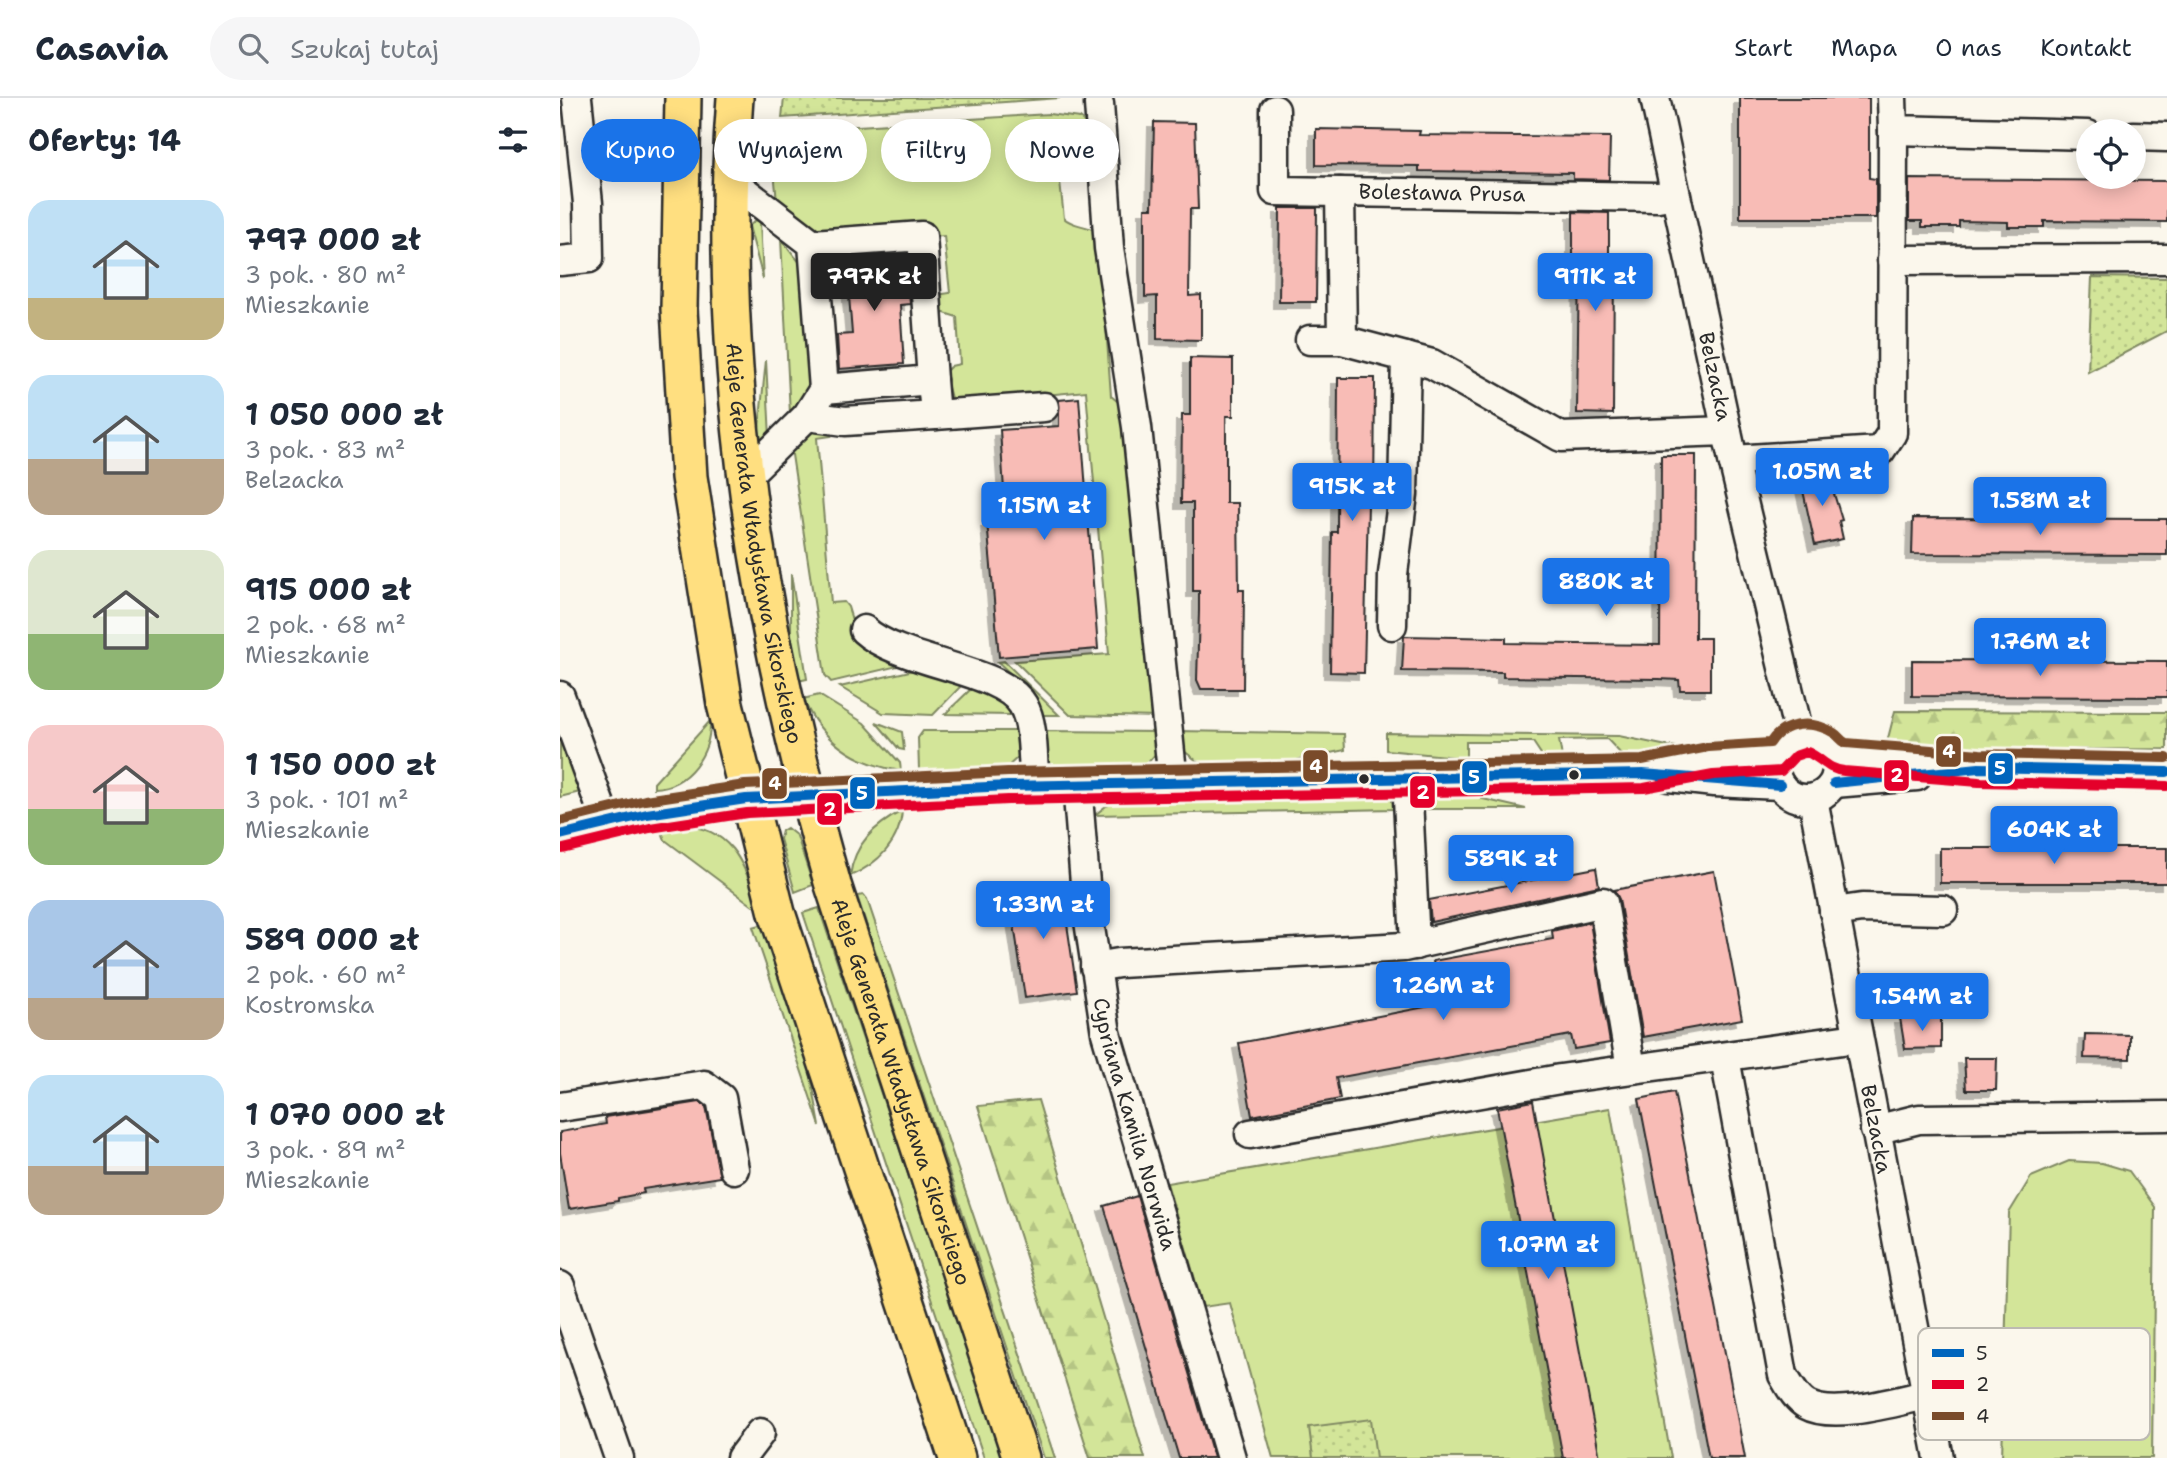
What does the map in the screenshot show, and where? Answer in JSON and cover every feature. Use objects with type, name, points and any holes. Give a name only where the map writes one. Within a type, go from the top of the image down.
[{"type":"main road","points":[[683,98],[679,309],[689,477],[720,682],[746,799],[777,913],[957,1458]]},
{"type":"main road","name":"Aleje Generała Władysława Sikorskiego","points":[[733,119],[734,98]]},
{"type":"main road","name":"Aleje Generała Władysława Sikorskiego","points":[[730,182],[730,307],[736,408],[745,477],[784,691],[807,797],[842,915],[1021,1458]]},
{"type":"street","points":[[560,261],[589,258],[588,202],[577,98]]},
{"type":"street","name":"Belzacka","points":[[1655,98],[1733,460],[1800,738]]},
{"type":"street","points":[[1733,460],[1880,451],[1892,433],[1892,98]]},
{"type":"street","points":[[1099,104],[1109,248],[1137,427],[1173,782]]},
{"type":"street","points":[[1275,110],[1275,191],[1340,191]]},
{"type":"street","points":[[1892,130],[2076,135]]},
{"type":"street","points":[[2146,136],[2167,137]]},
{"type":"street","points":[[733,182],[813,244],[922,236],[935,415]]},
{"type":"street","name":"Bolesława Prusa","points":[[1342,340],[1340,191],[1658,197],[1675,194]]},
{"type":"street","points":[[745,477],[807,416],[824,388],[813,244]]},
{"type":"street","points":[[1892,260],[2167,259]]},
{"type":"street","points":[[1310,340],[1342,340],[1432,363],[1560,437],[1727,431]]},
{"type":"street","points":[[1392,625],[1393,575],[1404,494],[1406,357]]},
{"type":"street","points":[[824,388],[932,380]]},
{"type":"street","points":[[807,416],[845,421],[1044,407]]},
{"type":"street","points":[[864,630],[876,641],[984,678],[1017,696],[1024,706],[1027,720],[1035,785]]},
{"type":"street","points":[[560,696],[607,824]]},
{"type":"street","points":[[1779,771],[1786,744],[1800,738],[1821,741],[1827,779]]},
{"type":"street","points":[[560,835],[647,814],[746,799],[1035,785],[1643,774],[1712,761],[1779,771],[1798,798],[1827,779],[1979,768],[2167,772]]},
{"type":"street","points":[[1407,778],[1415,945]]},
{"type":"street","name":"Belzacka","points":[[1827,779],[1834,912],[1918,1353]]},
{"type":"street","name":"Cypriana Kamila Norwida","points":[[1077,784],[1084,878],[1106,1033],[1231,1458]]},
{"type":"street","points":[[1095,967],[1119,963],[1415,945],[1603,902],[1631,1068]]},
{"type":"street","points":[[1834,912],[1862,908],[1943,910]]},
{"type":"street","points":[[1250,1135],[1365,1112],[1631,1068],[1726,1058],[1857,1038]]},
{"type":"street","points":[[1726,1058],[1783,1375],[1807,1405],[1824,1409],[1864,1408],[1918,1397]]},
{"type":"street","points":[[560,1107],[704,1084],[721,1098],[734,1169]]},
{"type":"street","points":[[1875,1130],[1919,1119],[2167,1116]]},
{"type":"street","points":[[560,1286],[619,1458]]},
{"type":"street","name":"Belzacka","points":[[1935,1440],[1938,1458]]},
{"type":"street","points":[[741,1458],[764,1446]]},
{"type":"green space","points":[[784,98],[1060,98],[782,118]]},
{"type":"green space","points":[[1049,114],[1081,119],[1005,119],[1005,182],[1060,182],[1064,218],[1096,231],[1100,242],[1111,396],[1123,406],[1159,717],[1070,715],[1015,661],[1109,654],[1086,391],[983,401],[951,398],[944,373],[951,366],[960,364],[957,317],[938,311],[936,295],[950,293],[944,236],[932,237],[931,223],[813,232],[777,202],[775,182],[867,182],[867,125],[881,125],[881,182],[991,182],[991,119],[969,119]]},
{"type":"green space","points":[[756,220],[760,222],[763,279],[749,226]]},
{"type":"green space","points":[[781,239],[800,263],[812,383],[806,397],[790,414]]},
{"type":"green space","points":[[2092,277],[2167,278],[2167,331],[2088,372]]},
{"type":"green space","points":[[766,360],[770,438],[760,440],[758,438]]},
{"type":"green space","points":[[815,430],[828,431],[831,436],[817,438],[831,603],[844,602],[848,607],[860,646],[898,666],[831,682],[825,675],[791,448],[806,433]]},
{"type":"green space","points":[[791,574],[807,679],[798,681],[791,645]]},
{"type":"green space","points":[[1004,661],[1059,715],[1041,715],[1034,696],[998,662]]},
{"type":"green space","points":[[914,670],[961,686],[933,715],[883,713],[840,687]]},
{"type":"green space","points":[[971,689],[997,698],[1012,710],[1013,715],[945,714]]},
{"type":"green space","points":[[819,695],[864,723],[900,763],[901,771],[869,763],[830,739],[803,699]]},
{"type":"green space","points":[[1895,711],[2167,712],[2167,749],[1885,750]]},
{"type":"green space","points":[[710,721],[706,745],[695,766],[677,782],[654,788],[654,783]]},
{"type":"green space","points":[[876,722],[902,732],[904,750],[899,749]]},
{"type":"green space","points":[[560,724],[584,791],[560,797]]},
{"type":"green space","points":[[923,731],[1016,731],[1018,757],[1005,769],[919,770],[918,738]]},
{"type":"green space","points":[[1042,731],[1160,732],[1158,751],[1146,765],[1052,767],[1044,756]]},
{"type":"green space","points":[[1178,731],[1344,734],[1345,750],[1282,763],[1201,764],[1184,751]]},
{"type":"green space","points":[[1386,733],[1619,736],[1667,746],[1700,748],[1706,753],[1622,755],[1607,739],[1559,740],[1562,757],[1543,757],[1533,742],[1466,742],[1466,758],[1386,750]]},
{"type":"green space","points":[[1470,796],[1526,809],[1419,809],[1421,802],[1427,798]]},
{"type":"green space","points":[[1392,799],[1395,809],[1095,815],[1106,806],[1116,803]]},
{"type":"green space","points":[[902,811],[897,833],[886,851],[870,865],[850,876],[856,854],[867,837]]},
{"type":"green space","points":[[696,827],[722,839],[740,861],[758,905],[753,906],[665,840],[661,829]]},
{"type":"green space","points":[[787,828],[797,836],[813,885],[795,892],[780,839],[782,831]]},
{"type":"green space","points":[[864,895],[1055,1458],[1044,1458],[857,896]]},
{"type":"green space","points":[[819,908],[1003,1458],[984,1458],[803,913]]},
{"type":"green space","points":[[764,924],[809,1066],[820,1126],[753,927]]},
{"type":"green space","points":[[1038,1100],[1145,1458],[1090,1458],[978,1106]]},
{"type":"green space","points":[[1610,1108],[1671,1458],[1273,1458],[1230,1303],[1203,1307],[1167,1183]]},
{"type":"green space","points":[[2069,1161],[2102,1163],[2129,1171],[2155,1207],[2152,1458],[2002,1458],[2003,1440],[2150,1440],[2150,1328],[2006,1328],[2009,1213],[2031,1177]]},
{"type":"green space","points":[[1371,1419],[1376,1458],[1313,1458],[1309,1427]]},
{"type":"building","points":[[1740,98],[1869,98],[1869,178],[1876,179],[1876,218],[1740,218]]},
{"type":"building","points":[[1154,122],[1195,123],[1198,209],[1190,209],[1189,296],[1201,295],[1201,340],[1157,339],[1157,296],[1145,297],[1145,208],[1152,208]]},
{"type":"building","points":[[1316,129],[1420,131],[1419,135],[1610,137],[1609,180],[1573,179],[1573,173],[1419,171],[1419,166],[1316,165]]},
{"type":"building","points":[[1909,179],[2076,180],[2076,189],[2146,189],[2146,181],[2167,181],[2167,222],[2044,221],[2044,227],[2008,227],[2008,222],[1959,221],[1959,227],[1922,227],[1922,221],[1909,221]]},
{"type":"building","points":[[1280,208],[1317,208],[1316,302],[1279,302]]},
{"type":"building","points":[[1573,212],[1609,213],[1609,258],[1614,258],[1613,414],[1577,413],[1579,259],[1573,258]]},
{"type":"building","points":[[885,255],[886,264],[907,263],[910,304],[900,305],[904,364],[839,369],[837,335],[852,334],[846,258]]},
{"type":"building","points":[[1190,358],[1233,359],[1233,416],[1226,416],[1226,503],[1238,503],[1239,590],[1244,590],[1243,689],[1201,689],[1197,680],[1199,591],[1193,591],[1193,503],[1181,503],[1182,415],[1190,415]]},
{"type":"building","points":[[1338,378],[1375,378],[1374,503],[1368,503],[1364,673],[1330,672],[1332,532],[1337,532]]},
{"type":"building","points":[[1079,398],[1098,649],[999,657],[987,521],[1006,520],[1000,430],[1059,426],[1059,400]]},
{"type":"building","points":[[1661,455],[1696,455],[1695,638],[1710,638],[1710,690],[1680,690],[1679,680],[1503,677],[1503,672],[1402,671],[1404,636],[1506,638],[1506,643],[1660,645]]},
{"type":"building","points":[[1827,471],[1842,520],[1839,521],[1843,539],[1815,545],[1800,477]]},
{"type":"building","points":[[1913,518],[2167,519],[2167,555],[1912,554]]},
{"type":"building","points":[[1912,660],[2167,661],[2167,697],[1912,696]]},
{"type":"building","points":[[1940,848],[2167,848],[2167,883],[1940,883]]},
{"type":"building","points":[[1596,868],[1599,886],[1431,922],[1429,900]]},
{"type":"building","points":[[1714,871],[1742,1019],[1643,1037],[1619,899],[1614,890]]},
{"type":"building","points":[[1061,884],[1077,991],[1025,998],[1009,891]]},
{"type":"building","points":[[1590,922],[1610,1043],[1574,1049],[1571,1035],[1336,1078],[1340,1099],[1252,1116],[1239,1043],[1441,1004],[1433,961],[1553,939],[1552,931]]},
{"type":"building","points":[[1900,1018],[1941,1018],[1941,1048],[1905,1049]]},
{"type":"building","points":[[2085,1034],[2130,1035],[2130,1059],[2084,1058]]},
{"type":"building","points":[[1964,1058],[1997,1058],[1996,1090],[1966,1090]]},
{"type":"building","points":[[1674,1092],[1745,1458],[1709,1458],[1639,1099]]},
{"type":"building","points":[[1533,1101],[1600,1458],[1563,1458],[1497,1108]]},
{"type":"building","points":[[700,1102],[706,1107],[720,1177],[643,1189],[644,1193],[618,1198],[618,1201],[569,1209],[560,1153],[560,1132],[606,1124],[605,1117]]},
{"type":"building","points":[[1137,1196],[1214,1458],[1179,1458],[1104,1206]]},
{"type":"transit line","name":"4","points":[[560,821],[645,800],[745,785],[1008,772],[1642,760],[1708,747],[1770,743],[1783,730],[1799,725],[1826,729],[1846,743],[1980,754],[2167,758]]},
{"type":"transit line","name":"2","points":[[563,849],[650,828],[747,813],[1008,800],[1644,788],[1713,775],[1781,771],[1795,756],[1807,752],[1833,768],[1844,771],[1979,782],[2167,786]]},
{"type":"transit line","name":"5","points":[[1834,783],[1979,768],[2167,772]]},
{"type":"transit line","name":"5","points":[[560,835],[647,814],[746,799],[1008,786],[1643,774],[1780,785]]}]
